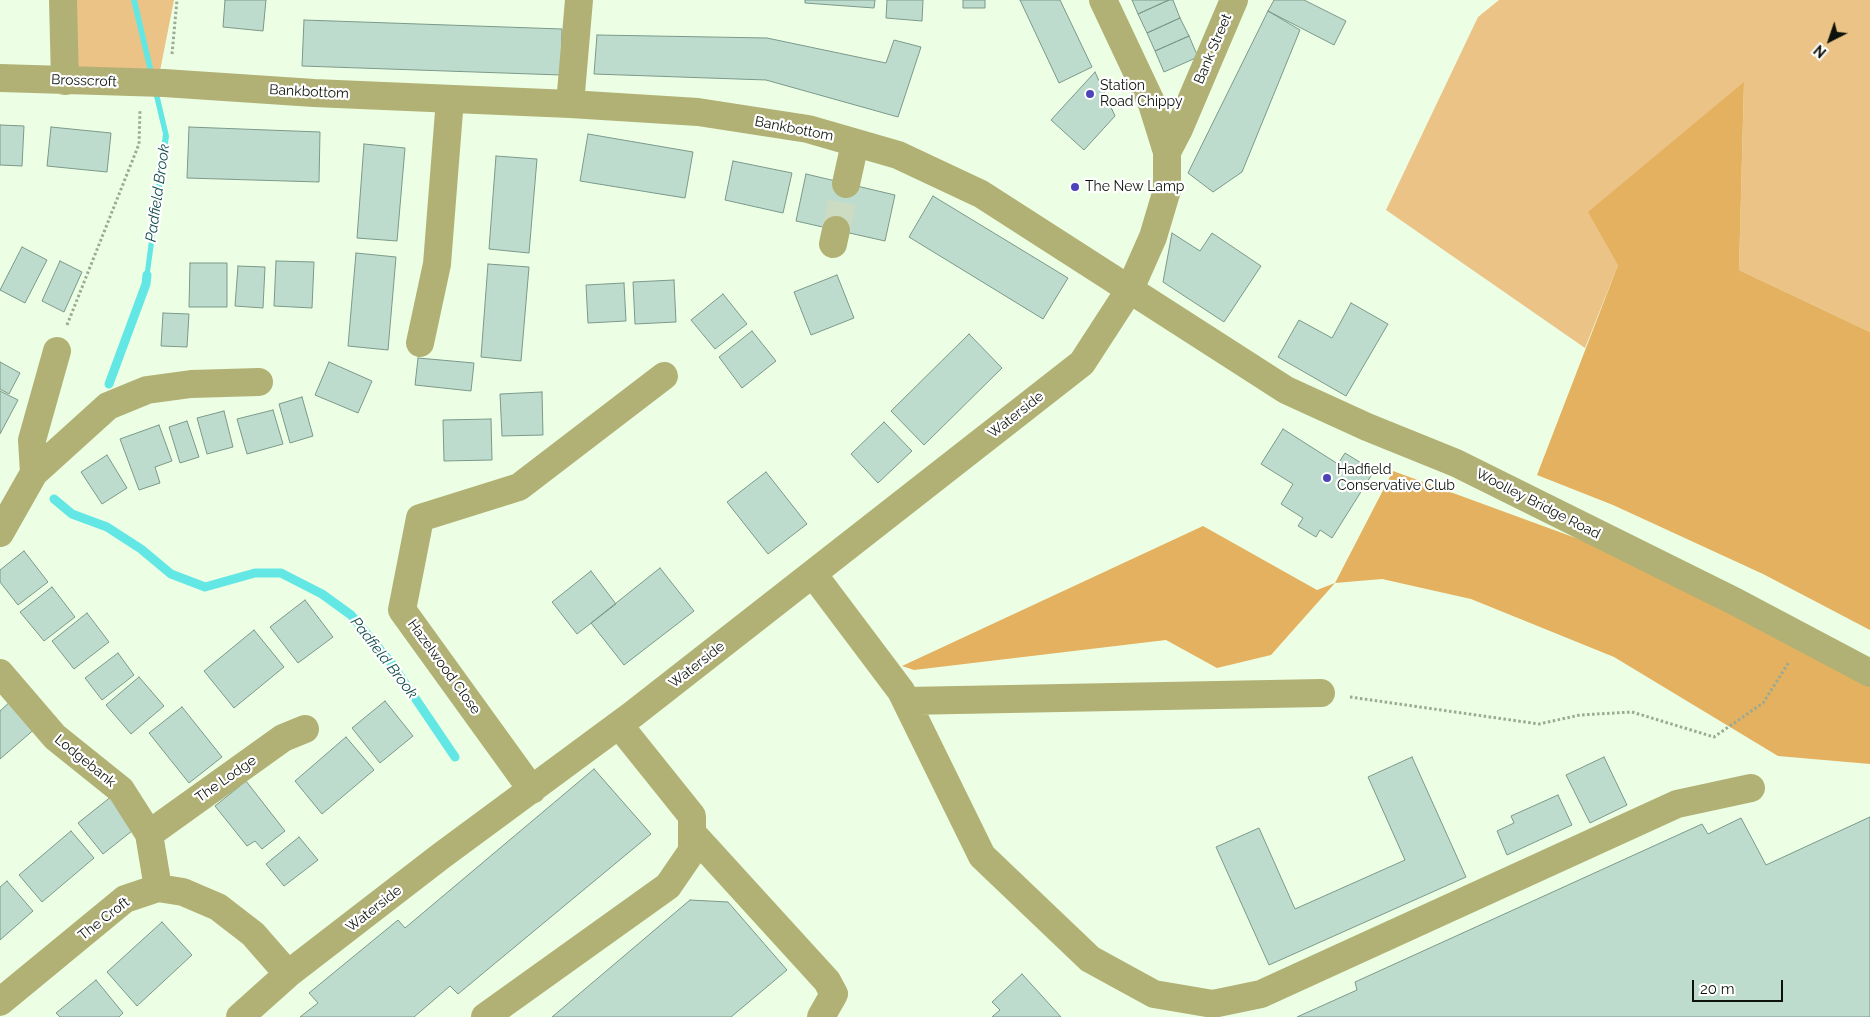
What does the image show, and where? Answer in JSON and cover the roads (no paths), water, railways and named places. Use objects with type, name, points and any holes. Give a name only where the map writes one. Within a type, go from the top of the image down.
[{"type":"street","points":[[63,0],[65,81]]},
{"type":"street","points":[[570,104],[580,0]]},
{"type":"street","name":"Waterside","points":[[240,1017],[288,974],[441,856],[619,725],[1082,362],[1130,289],[1153,237],[1167,190],[1166,152],[1152,104],[1103,0]]},
{"type":"street","name":"Bank Street","points":[[1166,152],[1179,129],[1234,0]]},
{"type":"street","name":"Brosscroft","points":[[0,78],[158,83]]},
{"type":"street","name":"Bankbottom","points":[[158,83],[314,93],[570,104],[698,112],[808,129],[898,155],[980,194],[1130,289]]},
{"type":"street","points":[[420,343],[436,264],[450,99]]},
{"type":"street","points":[[846,184],[855,143]]},
{"type":"street","name":"Woolley Bridge Road","points":[[1130,289],[1206,340],[1286,390],[1367,427],[1456,463],[1736,602],[1870,673]]},
{"type":"street","points":[[34,473],[32,440],[57,351]]},
{"type":"street","name":"Hazelwood Close","points":[[532,790],[402,610],[420,518],[518,487],[664,376]]},
{"type":"street","points":[[0,533],[34,473],[108,406],[147,390],[191,384],[259,382]]},
{"type":"street","points":[[813,574],[901,691],[982,856],[1090,958],[1160,1006],[1213,1004],[1261,994],[1677,804],[1751,788]]},
{"type":"street","name":"Lodgebank","points":[[0,673],[54,737],[121,790],[149,834],[158,888]]},
{"type":"street","points":[[906,702],[1321,693]]},
{"type":"street","points":[[486,1017],[668,886],[692,851],[692,816],[619,725]]},
{"type":"street","name":"The Lodge","points":[[149,834],[284,738],[306,729]]},
{"type":"street","points":[[692,833],[827,981],[834,994],[821,1017]]},
{"type":"street","name":"The Croft","points":[[0,1002],[125,899],[158,888],[184,892],[218,907],[253,934],[288,974]]},
{"type":"water","points":[[131,0],[137,0],[169,136],[148,286],[143,286],[163,134]]},
{"type":"waterway","name":"Padfield Brook","points":[[109,384],[146,284],[147,275]]},
{"type":"waterway","name":"Padfield Brook","points":[[54,499],[72,514],[107,527],[141,549],[171,574],[205,587],[255,573],[281,573],[322,594],[351,615],[392,664],[455,757]]},
{"type":"tunnel","points":[[836,230],[846,184]]},
{"type":"place","name":"Station Road Chippy","points":[[1090,94]]},
{"type":"place","name":"The New Lamp","points":[[1075,187]]},
{"type":"place","name":"Hadfield Conservative Club","points":[[1327,478]]}]
